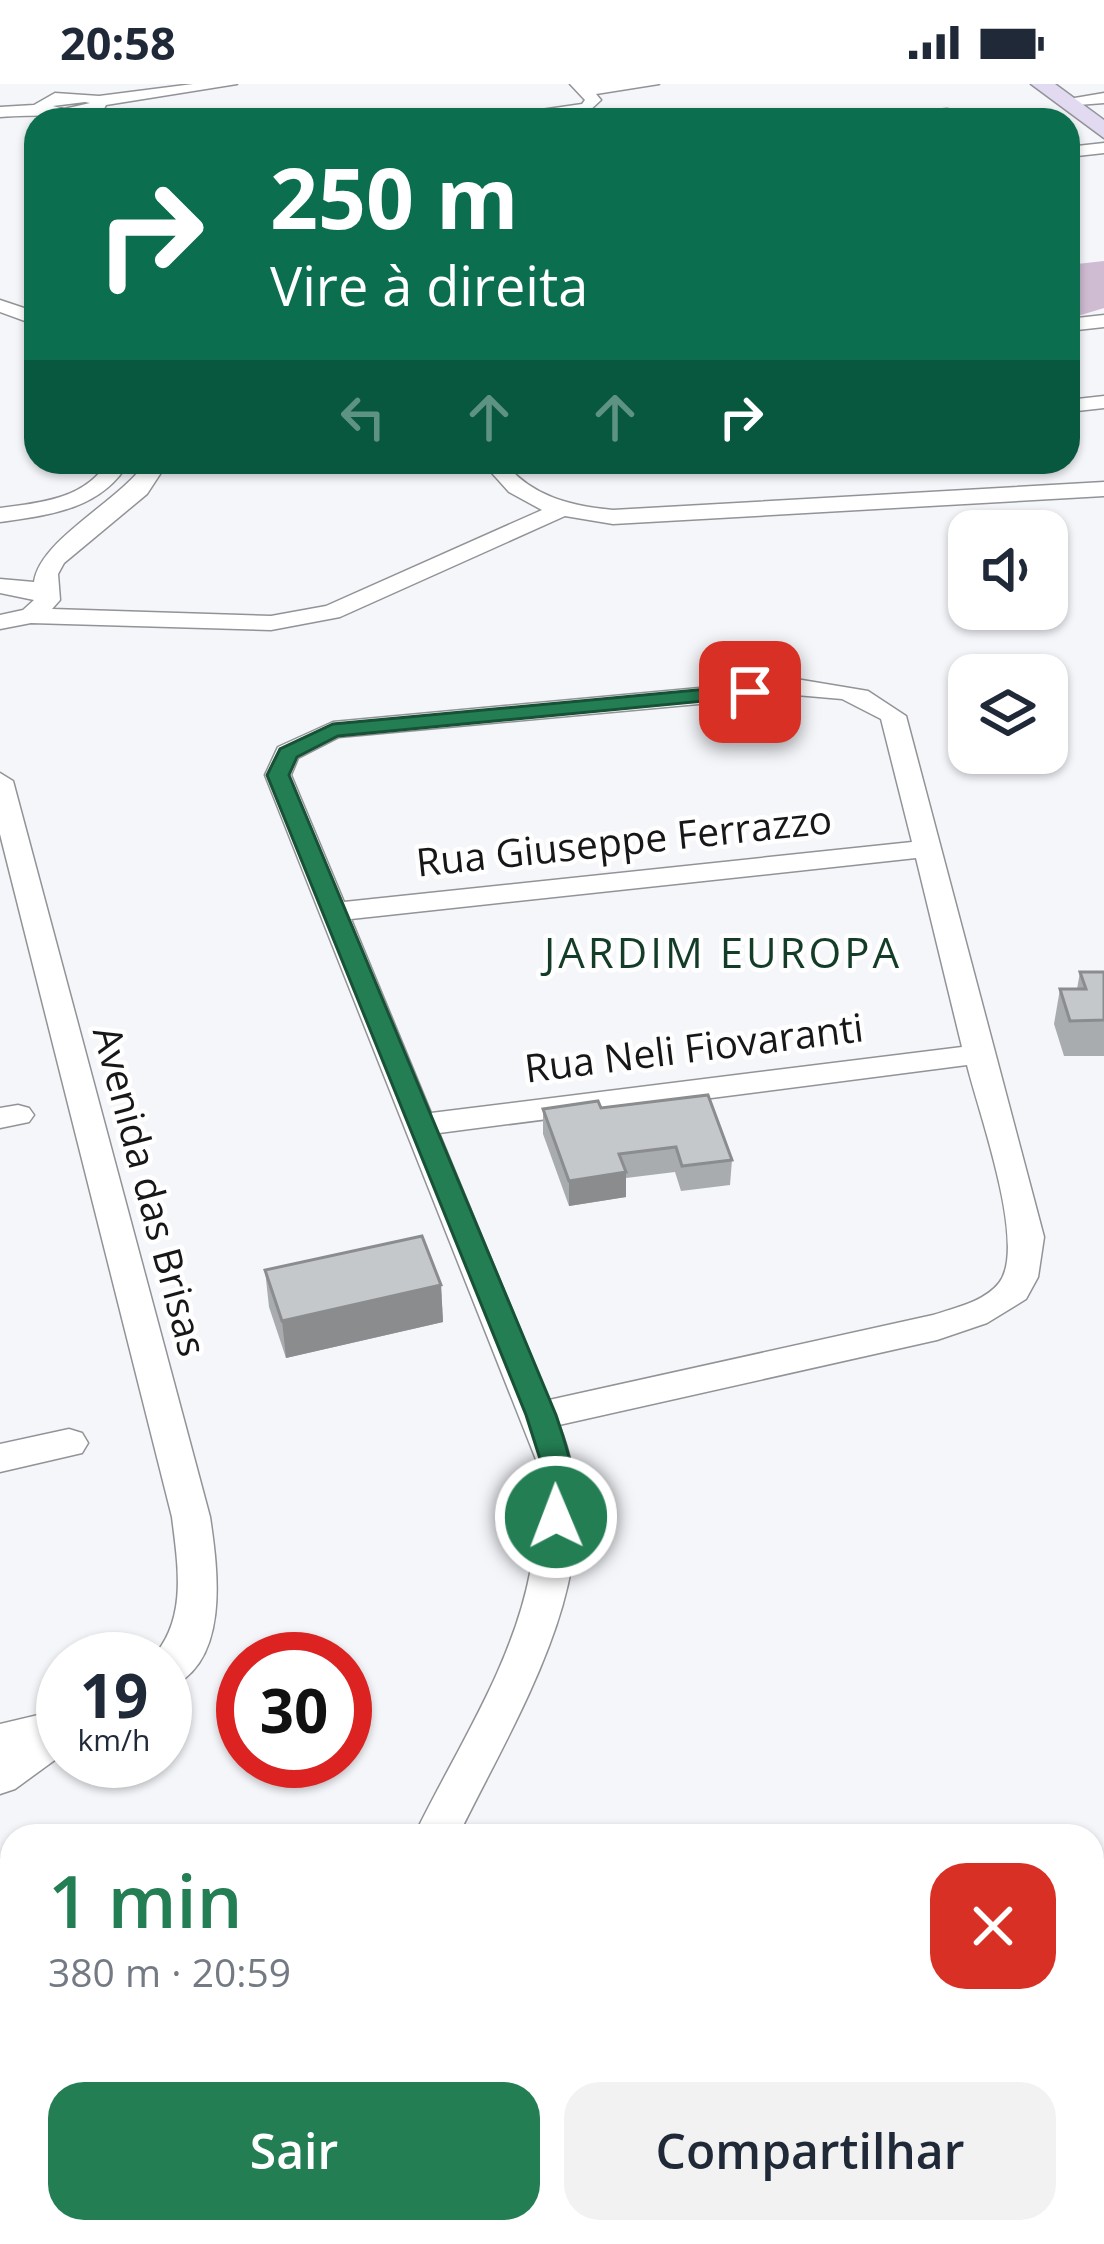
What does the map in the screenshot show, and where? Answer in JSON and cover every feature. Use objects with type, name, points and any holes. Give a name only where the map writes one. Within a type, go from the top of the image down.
[{"type":"street","points":[[52,108],[49,99],[229,84]]},
{"type":"street","points":[[585,91],[651,84]]},
{"type":"street","points":[[1042,84],[1074,108]]},
{"type":"street","points":[[106,108],[185,88]]},
{"type":"street","points":[[78,96],[100,108]]},
{"type":"street","points":[[1065,101],[1104,98]]},
{"type":"street","points":[[1080,113],[1104,131]]},
{"type":"street","points":[[0,515],[80,496],[113,474]]},
{"type":"street","points":[[15,565],[70,542],[139,489],[149,474]]},
{"type":"street","points":[[505,474],[520,490],[560,510],[613,517],[1104,489]]},
{"type":"street","points":[[22,614],[271,623],[332,612],[560,510]]},
{"type":"street","points":[[22,614],[70,542]]},
{"type":"street","points":[[0,586],[27,586],[22,614]]},
{"type":"street","points":[[442,1824],[546,1590],[556,1517],[556,1462],[541,1415],[278,775],[287,754],[333,730],[796,687],[833,688],[876,701],[893,716],[1027,1237],[1027,1267],[1019,1288],[996,1306],[937,1327],[541,1415]]},
{"type":"street","name":"Avenida das Brisas","points":[[0,781],[191,1517],[199,1578],[191,1632]]},
{"type":"street","name":"Rua Giuseppe Ferrazzo","points":[[331,912],[926,848]]},
{"type":"street","name":"Rua Neli Fiovaranti","points":[[420,1125],[980,1054]]},
{"type":"street","points":[[0,1458],[69,1443]]},
{"type":"street","points":[[0,1742],[36,1734]]},
{"type":"street","points":[[0,1776],[36,1749]]},
{"type":"shaded area","points":[[1104,261],[1104,308],[1080,315],[1080,264]]},
{"type":"building","points":[[1080,972],[1104,972],[1104,1020],[1070,1021],[1060,989],[1086,989]]},
{"type":"building","points":[[708,1095],[732,1160],[682,1166],[676,1147],[619,1154],[626,1172],[569,1181],[543,1109],[598,1101],[601,1108]]},
{"type":"building","points":[[422,1236],[441,1285],[282,1321],[265,1270]]},
{"type":"district","name":"JARDIM EUROPA","points":[[723,953]]},
{"type":"route","points":[[556,1517],[556,1462],[541,1415],[278,775],[287,754],[333,730],[750,692]]}]
